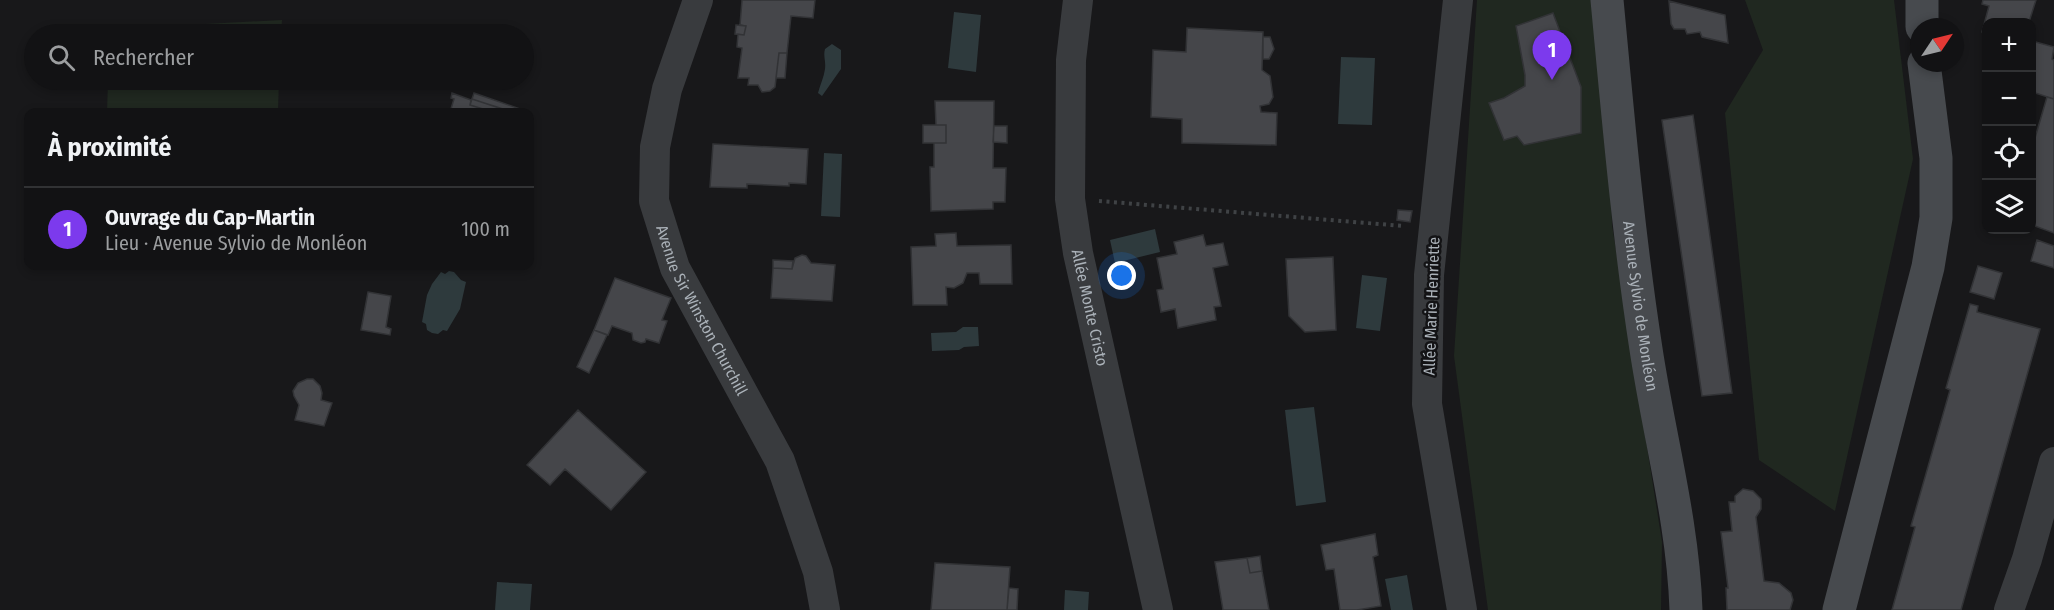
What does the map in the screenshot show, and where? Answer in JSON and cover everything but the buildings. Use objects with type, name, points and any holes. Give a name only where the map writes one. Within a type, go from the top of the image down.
[{"type":"main road","name":"Avenue Sylvio de Monléon","points":[[1606,0],[1630,233],[1646,351],[1680,529],[1686,610]]},
{"type":"main road","points":[[1922,0],[1922,18]]},
{"type":"main road","points":[[1839,610],[1928,267],[1936,218],[1936,158],[1925,72]]},
{"type":"street","name":"Avenue Sir Winston Churchill","points":[[698,0],[667,89],[655,147],[654,201],[675,268],[780,461],[818,572],[825,610]]},
{"type":"street","name":"Allée Monte Cristo","points":[[1078,0],[1071,60],[1070,199],[1078,253],[1158,610]]},
{"type":"street","name":"Allée Marie Henriette","points":[[1458,0],[1429,275],[1428,404],[1462,610]]},
{"type":"street","points":[[2009,610],[2027,558],[2054,462]]},
{"type":"path","points":[[1070,199],[1434,228]]},
{"type":"shaded area","points":[[1477,0],[1594,0],[1609,113],[1612,225],[1662,542],[1661,610],[1488,610],[1454,356]]},
{"type":"shaded area","points":[[1745,0],[1894,0],[1913,159],[1835,511],[1759,460],[1725,113],[1763,50]]},
{"type":"shaded area","points":[[954,12],[981,15],[976,72],[948,68]]},
{"type":"shaded area","points":[[282,20],[282,24],[205,24]]},
{"type":"shaded area","points":[[832,44],[841,50],[841,69],[822,96],[818,93],[825,69],[824,52]]},
{"type":"shaded area","points":[[1341,57],[1375,58],[1372,125],[1338,124]]},
{"type":"shaded area","points":[[108,90],[279,90],[278,108],[107,108]]},
{"type":"shaded area","points":[[824,153],[842,154],[840,217],[821,216]]},
{"type":"shaded area","points":[[1155,229],[1160,252],[1115,263],[1110,240]]},
{"type":"shaded area","points":[[449,271],[454,272],[466,282],[460,309],[447,331],[432,333],[422,322],[427,295],[441,272],[445,274]]},
{"type":"shaded area","points":[[1362,275],[1387,278],[1380,331],[1356,328]]},
{"type":"shaded area","points":[[963,327],[978,327],[979,346],[964,347],[959,350],[932,351],[931,333],[956,332]]},
{"type":"shaded area","points":[[1314,407],[1326,502],[1296,506],[1285,410]]},
{"type":"shaded area","points":[[1407,575],[1413,610],[1391,610],[1385,579]]},
{"type":"shaded area","points":[[497,582],[532,584],[530,610],[495,610]]},
{"type":"shaded area","points":[[1065,590],[1089,592],[1088,610],[1064,610]]},
{"type":"place","name":"Ouvrage du Cap-Martin","points":[[1552,80]]}]
